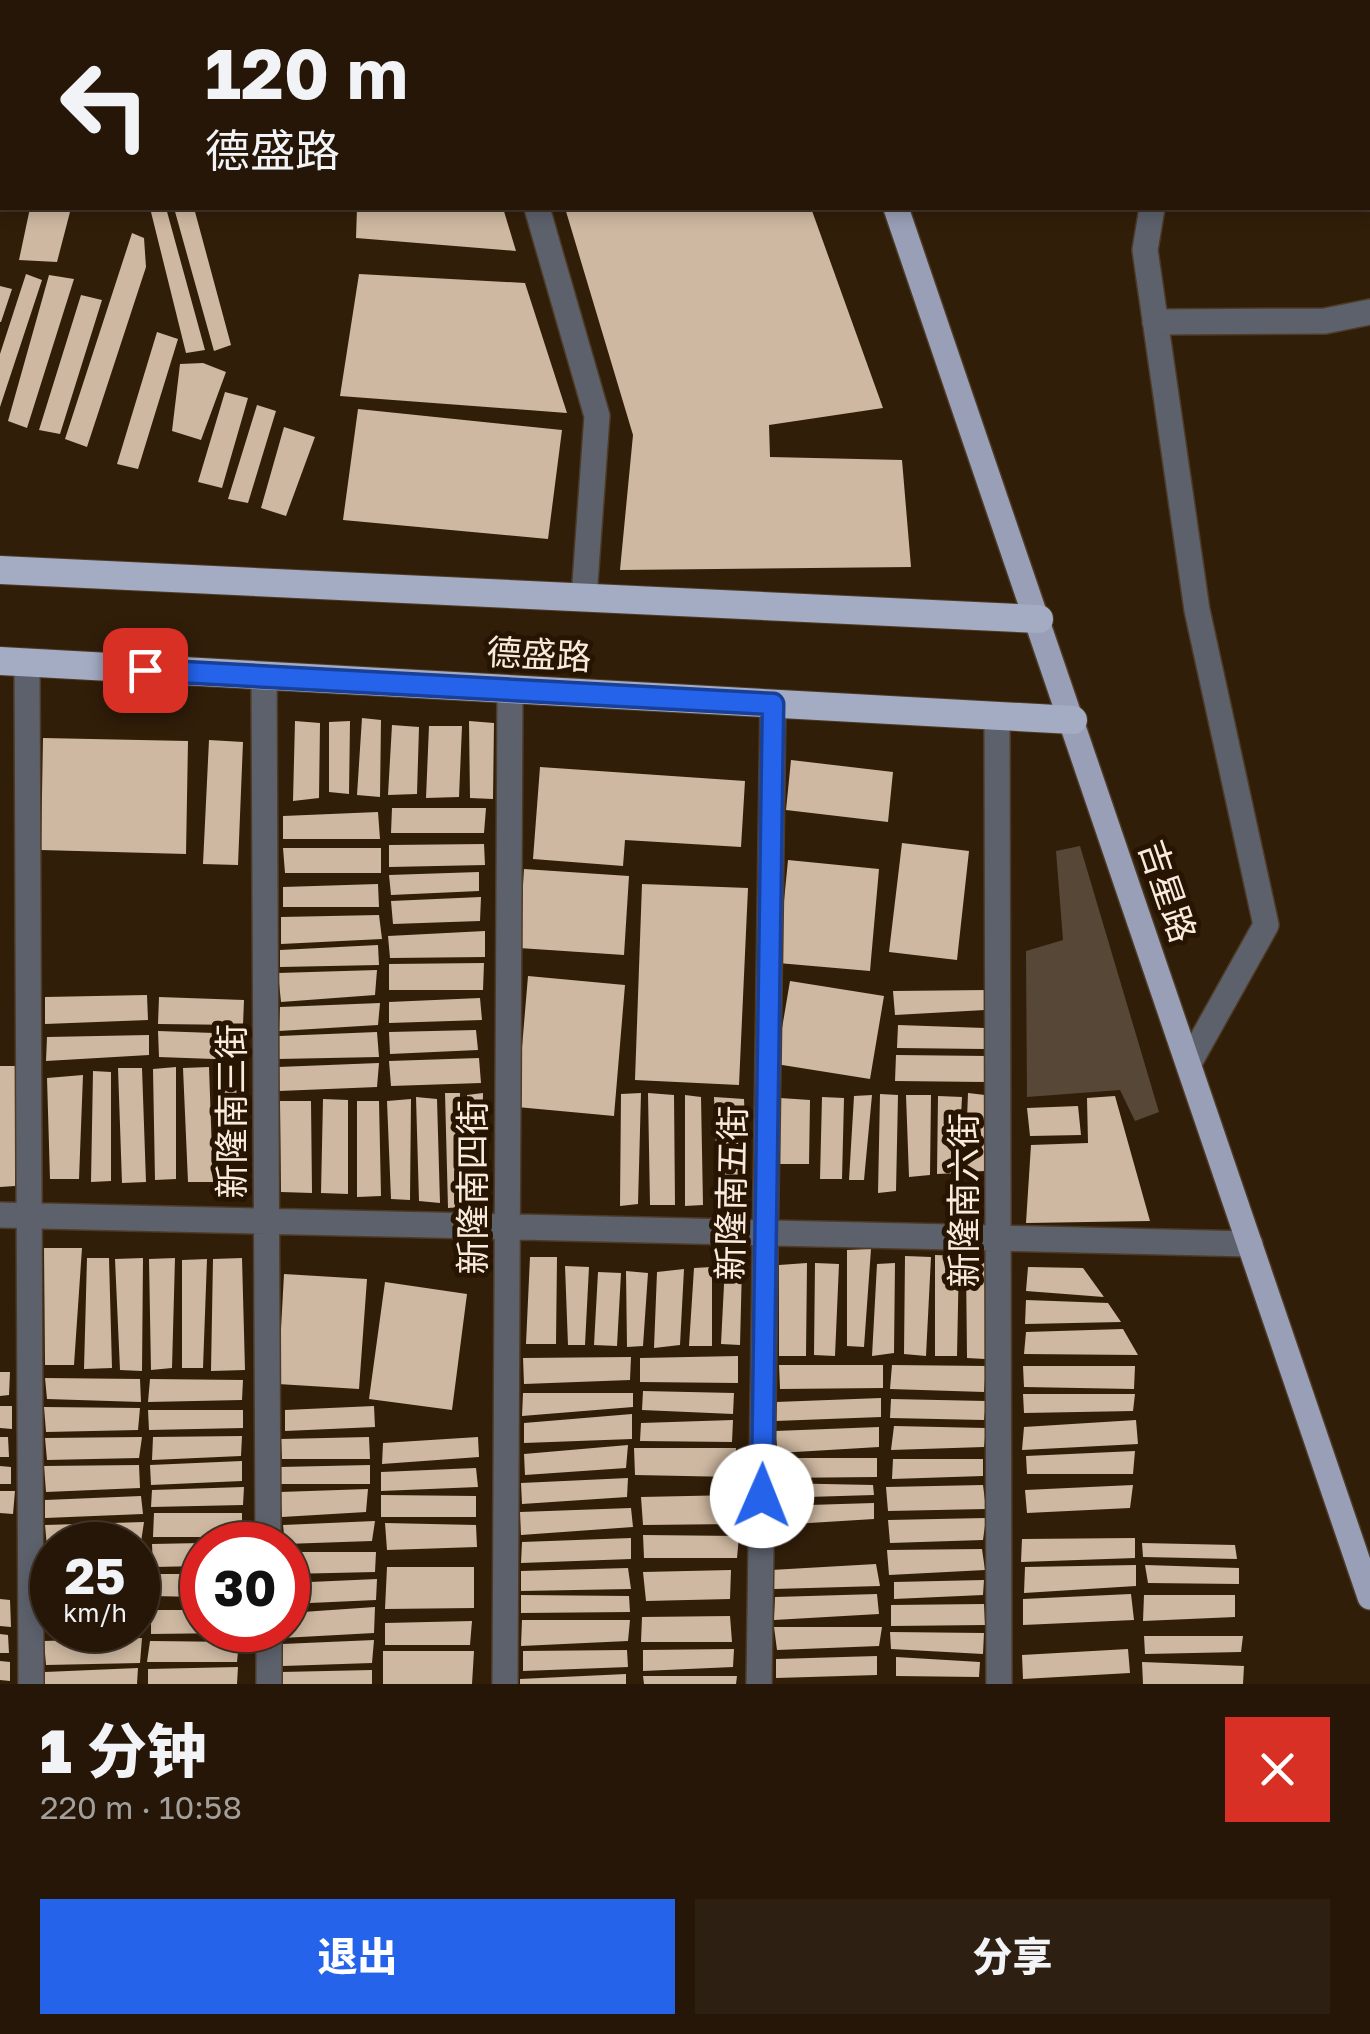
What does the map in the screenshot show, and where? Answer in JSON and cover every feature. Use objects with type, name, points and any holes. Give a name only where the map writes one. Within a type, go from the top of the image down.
[{"type":"highway","points":[[0,570],[1039,618]]},
{"type":"highway","name":"德盛路","points":[[13,662],[1073,720]]},
{"type":"main road","name":"吉星路","points":[[897,210],[1039,618],[1370,1598]]},
{"type":"street","points":[[539,210],[597,416],[584,597]]},
{"type":"street","points":[[1152,210],[1145,250],[1196,610],[1266,925],[1189,1063]]},
{"type":"street","points":[[1155,322],[1326,321],[1370,312]]},
{"type":"street","points":[[13,662],[29,1216],[32,1684]]},
{"type":"street","name":"新隆南三街","points":[[264,676],[268,1522]]},
{"type":"street","name":"新隆南四街","points":[[505,1684],[510,690]]},
{"type":"street","name":"新隆南五街","points":[[759,1684],[773,704]]},
{"type":"street","name":"新隆南六街","points":[[997,716],[999,1684]]},
{"type":"street","points":[[0,1215],[1250,1244]]},
{"type":"street","points":[[269,1652],[269,1684]]},
{"type":"shaded area","points":[[1080,846],[1159,1112],[1135,1121],[1120,1090],[1027,1097],[1026,951],[1063,940],[1056,851]]},
{"type":"building","points":[[30,210],[70,212],[57,262],[19,260]]},
{"type":"building","points":[[150,210],[167,210],[205,350],[186,353]]},
{"type":"building","points":[[175,210],[195,210],[231,345],[214,351]]},
{"type":"building","points":[[357,210],[504,210],[516,251],[356,238]]},
{"type":"building","points":[[566,210],[812,210],[883,408],[769,425],[770,457],[902,460],[911,567],[620,570],[633,435]]},
{"type":"building","points":[[132,233],[144,238],[146,267],[87,447],[65,439]]},
{"type":"building","points":[[26,274],[42,280],[0,407],[0,354]]},
{"type":"building","points":[[359,274],[525,283],[567,413],[340,396]]},
{"type":"building","points":[[49,275],[74,279],[27,428],[8,421]]},
{"type":"building","points":[[0,286],[12,289],[1,322],[0,322]]},
{"type":"building","points":[[81,295],[102,300],[60,434],[39,430]]},
{"type":"building","points":[[157,332],[178,339],[138,469],[117,464]]},
{"type":"building","points":[[203,363],[226,372],[201,440],[172,431],[180,364]]},
{"type":"building","points":[[225,392],[248,398],[222,488],[198,482]]},
{"type":"building","points":[[257,405],[276,411],[248,503],[228,499]]},
{"type":"building","points":[[358,409],[562,430],[548,539],[343,520]]},
{"type":"building","points":[[284,427],[315,437],[286,516],[261,508]]},
{"type":"building","points":[[362,718],[381,720],[380,797],[357,795]]},
{"type":"building","points":[[295,721],[320,723],[319,798],[293,801]]},
{"type":"building","points":[[350,721],[349,794],[329,792],[329,722]]},
{"type":"building","points":[[469,721],[494,723],[493,799],[470,798]]},
{"type":"building","points":[[392,725],[419,727],[417,794],[388,795]]},
{"type":"building","points":[[429,726],[462,726],[459,797],[426,798]]},
{"type":"building","points":[[43,738],[188,741],[186,854],[41,850]]},
{"type":"building","points":[[209,740],[243,742],[238,865],[203,864]]},
{"type":"building","points":[[791,760],[893,772],[888,822],[786,810]]},
{"type":"building","points":[[540,767],[745,781],[741,847],[625,840],[623,866],[533,859]]},
{"type":"building","points":[[392,808],[486,808],[484,833],[391,833]]},
{"type":"building","points":[[378,812],[380,839],[283,839],[283,816]]},
{"type":"building","points":[[902,843],[969,851],[957,960],[889,952]]},
{"type":"building","points":[[484,844],[485,865],[389,867],[389,845]]},
{"type":"building","points":[[283,848],[381,848],[381,873],[285,873]]},
{"type":"building","points":[[788,860],[879,869],[870,971],[778,963]]},
{"type":"building","points":[[524,869],[629,876],[624,955],[519,948]]},
{"type":"building","points":[[479,872],[479,891],[391,895],[389,875]]},
{"type":"building","points":[[378,884],[379,907],[283,907],[283,887]]},
{"type":"building","points":[[642,884],[748,888],[739,1085],[635,1080]]},
{"type":"building","points":[[481,897],[480,921],[393,924],[391,901]]},
{"type":"building","points":[[379,915],[382,939],[281,944],[281,917]]},
{"type":"building","points":[[485,931],[485,957],[390,958],[388,936]]},
{"type":"building","points":[[378,945],[379,965],[280,967],[280,950]]},
{"type":"building","points":[[484,963],[483,990],[389,990],[389,964]]},
{"type":"building","points":[[377,970],[375,995],[281,1002],[278,973]]},
{"type":"building","points":[[528,976],[625,985],[614,1116],[517,1107]]},
{"type":"building","points":[[790,981],[884,996],[870,1079],[776,1064]]},
{"type":"building","points":[[987,990],[985,1010],[895,1015],[893,991]]},
{"type":"building","points":[[147,995],[148,1020],[45,1024],[45,997]]},
{"type":"building","points":[[159,997],[244,1000],[243,1025],[158,1024]]},
{"type":"building","points":[[480,998],[482,1020],[389,1023],[389,1002]]},
{"type":"building","points":[[380,1003],[378,1025],[279,1031],[280,1007]]},
{"type":"building","points":[[898,1025],[985,1028],[984,1049],[897,1048]]},
{"type":"building","points":[[476,1030],[478,1050],[390,1054],[389,1032]]},
{"type":"building","points":[[158,1031],[242,1034],[241,1060],[159,1057]]},
{"type":"building","points":[[377,1032],[379,1057],[278,1059],[279,1036]]},
{"type":"building","points":[[149,1035],[149,1055],[46,1061],[47,1037]]},
{"type":"building","points":[[896,1055],[988,1056],[986,1082],[895,1081]]},
{"type":"building","points":[[479,1058],[481,1083],[391,1086],[389,1061]]},
{"type":"building","points":[[379,1063],[377,1087],[279,1091],[278,1067]]},
{"type":"building","points":[[0,1066],[17,1066],[15,1186],[0,1187]]},
{"type":"building","points":[[176,1067],[176,1179],[155,1180],[153,1069]]},
{"type":"building","points":[[209,1067],[213,1182],[188,1182],[183,1068]]},
{"type":"building","points":[[118,1068],[142,1068],[146,1182],[122,1183]]},
{"type":"building","points":[[216,1068],[242,1069],[246,1186],[223,1186]]},
{"type":"building","points":[[93,1071],[111,1072],[111,1181],[91,1182]]},
{"type":"building","points":[[83,1075],[79,1179],[50,1179],[47,1078]]},
{"type":"building","points":[[445,1093],[460,1093],[461,1207],[448,1208]]},
{"type":"building","points":[[483,1093],[481,1209],[468,1208],[467,1095]]},
{"type":"building","points":[[641,1093],[638,1204],[620,1206],[621,1094]]},
{"type":"building","points":[[648,1093],[674,1095],[675,1205],[650,1205]]},
{"type":"building","points":[[968,1093],[985,1095],[984,1171],[965,1172]]},
{"type":"building","points":[[880,1094],[898,1095],[896,1191],[878,1193]]},
{"type":"building","points":[[685,1095],[701,1097],[703,1205],[685,1206]]},
{"type":"building","points":[[872,1095],[864,1180],[849,1180],[854,1096]]},
{"type":"building","points":[[906,1095],[931,1095],[930,1175],[909,1177]]},
{"type":"building","points":[[938,1096],[962,1097],[958,1173],[937,1174]]},
{"type":"building","points":[[1115,1096],[1150,1221],[1026,1223],[1031,1145],[1088,1143],[1087,1098]]},
{"type":"building","points":[[416,1097],[437,1099],[440,1203],[419,1201]]},
{"type":"building","points":[[714,1097],[744,1099],[748,1202],[718,1204]]},
{"type":"building","points":[[822,1097],[844,1098],[842,1179],[820,1179]]},
{"type":"building","points":[[780,1098],[810,1100],[809,1164],[779,1164]]},
{"type":"building","points":[[323,1099],[348,1100],[348,1194],[321,1193]]},
{"type":"building","points":[[411,1099],[410,1200],[391,1199],[387,1101]]},
{"type":"building","points":[[280,1101],[311,1101],[312,1193],[281,1192]]},
{"type":"building","points":[[357,1101],[379,1101],[381,1196],[357,1197]]},
{"type":"building","points":[[1078,1106],[1081,1135],[1030,1136],[1027,1108]]},
{"type":"building","points":[[44,1248],[82,1248],[74,1365],[45,1365]]},
{"type":"building","points":[[871,1249],[864,1347],[847,1346],[847,1250]]},
{"type":"building","points":[[935,1255],[959,1256],[957,1356],[935,1356]]},
{"type":"building","points":[[905,1256],[931,1257],[926,1356],[904,1354]]},
{"type":"building","points":[[530,1257],[557,1257],[556,1344],[526,1344]]},
{"type":"building","points":[[87,1258],[109,1258],[112,1368],[84,1369]]},
{"type":"building","points":[[143,1258],[142,1371],[120,1370],[115,1259]]},
{"type":"building","points":[[175,1258],[172,1368],[151,1370],[149,1259]]},
{"type":"building","points":[[242,1258],[245,1370],[211,1371],[213,1259]]},
{"type":"building","points":[[207,1259],[203,1368],[182,1368],[182,1260]]},
{"type":"building","points":[[807,1263],[806,1356],[779,1356],[779,1265]]},
{"type":"building","points":[[815,1263],[839,1264],[835,1356],[814,1355]]},
{"type":"building","points":[[895,1263],[894,1353],[872,1356],[877,1264]]},
{"type":"building","points":[[987,1263],[985,1359],[967,1358],[966,1264]]},
{"type":"building","points":[[725,1265],[742,1265],[740,1345],[721,1344]]},
{"type":"building","points":[[565,1266],[589,1267],[585,1345],[568,1345]]},
{"type":"building","points":[[712,1267],[712,1346],[689,1346],[694,1268]]},
{"type":"building","points":[[1028,1267],[1083,1268],[1104,1297],[1026,1291]]},
{"type":"building","points":[[684,1269],[680,1345],[654,1348],[657,1272]]},
{"type":"building","points":[[626,1271],[648,1273],[643,1346],[627,1347]]},
{"type":"building","points":[[598,1272],[621,1273],[617,1346],[594,1345]]},
{"type":"building","points":[[284,1274],[367,1279],[359,1389],[278,1384]]},
{"type":"building","points":[[385,1282],[467,1294],[452,1410],[369,1399]]},
{"type":"building","points":[[1026,1300],[1108,1303],[1121,1322],[1025,1324]]},
{"type":"building","points":[[1123,1329],[1138,1355],[1024,1354],[1026,1332]]},
{"type":"building","points":[[738,1356],[738,1383],[640,1382],[640,1358]]},
{"type":"building","points":[[631,1357],[630,1380],[524,1384],[523,1358]]},
{"type":"building","points":[[779,1365],[883,1365],[883,1388],[780,1389]]},
{"type":"building","points":[[892,1365],[986,1366],[984,1392],[890,1389]]},
{"type":"building","points":[[1023,1366],[1135,1366],[1134,1389],[1024,1387]]},
{"type":"building","points":[[0,1372],[10,1372],[9,1395],[0,1396]]},
{"type":"building","points":[[45,1378],[140,1379],[141,1402],[47,1399]]},
{"type":"building","points":[[150,1379],[243,1380],[242,1400],[148,1402]]},
{"type":"building","points":[[643,1391],[734,1393],[733,1414],[642,1410]]},
{"type":"building","points":[[523,1393],[633,1393],[633,1407],[522,1416]]},
{"type":"building","points":[[1023,1394],[1135,1394],[1133,1411],[1024,1413]]},
{"type":"building","points":[[881,1398],[881,1417],[775,1421],[776,1402]]},
{"type":"building","points":[[891,1399],[986,1401],[984,1420],[890,1418]]},
{"type":"building","points":[[0,1406],[12,1406],[12,1429],[0,1428]]},
{"type":"building","points":[[374,1406],[375,1427],[285,1431],[285,1410]]},
{"type":"building","points":[[44,1407],[140,1408],[138,1430],[46,1432]]},
{"type":"building","points":[[148,1410],[243,1410],[243,1428],[149,1430]]},
{"type":"building","points":[[632,1414],[632,1439],[524,1443],[524,1423]]},
{"type":"building","points":[[733,1420],[732,1442],[640,1441],[641,1423]]},
{"type":"building","points":[[1136,1420],[1138,1444],[1022,1450],[1024,1427]]},
{"type":"building","points":[[894,1426],[986,1428],[984,1447],[891,1450]]},
{"type":"building","points":[[879,1427],[879,1447],[778,1453],[775,1431]]},
{"type":"building","points":[[242,1436],[241,1456],[152,1460],[153,1437]]},
{"type":"building","points":[[0,1437],[8,1437],[9,1457],[0,1457]]},
{"type":"building","points":[[142,1437],[139,1458],[47,1460],[45,1438]]},
{"type":"building","points":[[369,1437],[370,1459],[282,1459],[281,1439]]},
{"type":"building","points":[[478,1437],[479,1457],[382,1464],[383,1443]]},
{"type":"building","points":[[628,1445],[626,1468],[525,1475],[524,1454]]},
{"type":"building","points":[[634,1448],[736,1448],[734,1477],[635,1475]]},
{"type":"building","points":[[1135,1451],[1133,1474],[1027,1474],[1026,1456]]},
{"type":"building","points":[[775,1458],[877,1458],[877,1477],[775,1478]]},
{"type":"building","points":[[893,1459],[983,1459],[983,1476],[892,1479]]},
{"type":"building","points":[[242,1461],[242,1481],[151,1485],[150,1465]]},
{"type":"building","points":[[139,1465],[140,1488],[46,1492],[44,1466]]},
{"type":"building","points":[[370,1465],[370,1484],[280,1484],[280,1467]]},
{"type":"building","points":[[0,1466],[11,1467],[11,1484],[0,1484]]},
{"type":"building","points":[[476,1468],[478,1487],[381,1491],[381,1472]]},
{"type":"building","points":[[628,1478],[627,1497],[522,1504],[521,1483]]},
{"type":"building","points":[[775,1483],[873,1485],[874,1495],[774,1498]]},
{"type":"building","points":[[983,1485],[986,1509],[888,1511],[886,1487]]},
{"type":"building","points":[[1133,1485],[1130,1508],[1027,1513],[1025,1490]]},
{"type":"building","points":[[244,1487],[243,1505],[151,1507],[152,1490]]},
{"type":"building","points":[[368,1489],[366,1512],[282,1517],[280,1492]]},
{"type":"building","points":[[0,1491],[15,1491],[13,1514],[0,1513]]},
{"type":"building","points":[[381,1495],[476,1496],[476,1517],[381,1517]]},
{"type":"building","points":[[735,1495],[736,1524],[643,1525],[641,1497]]},
{"type":"building","points":[[141,1496],[143,1514],[45,1518],[45,1500]]},
{"type":"building","points":[[874,1503],[874,1519],[777,1525],[776,1506]]},
{"type":"building","points":[[631,1508],[633,1527],[521,1535],[520,1512]]},
{"type":"building","points":[[154,1513],[242,1513],[242,1522],[180,1522],[180,1537],[160,1537],[160,1522],[154,1522]]},
{"type":"building","points":[[986,1518],[983,1540],[890,1543],[888,1520]]},
{"type":"building","points":[[375,1521],[372,1541],[310,1543],[310,1524]]},
{"type":"building","points":[[385,1523],[476,1525],[477,1547],[387,1550]]},
{"type":"building","points":[[643,1535],[739,1536],[737,1558],[644,1558]]},
{"type":"building","points":[[631,1538],[631,1559],[521,1563],[522,1542]]},
{"type":"building","points":[[1135,1538],[1135,1558],[1021,1562],[1022,1539]]},
{"type":"building","points":[[180,1543],[180,1566],[160,1567],[160,1544]]},
{"type":"building","points":[[1142,1543],[1235,1545],[1237,1559],[1143,1557]]},
{"type":"building","points":[[982,1549],[985,1570],[889,1575],[887,1550]]},
{"type":"building","points":[[310,1552],[376,1552],[375,1572],[310,1573]]},
{"type":"building","points":[[876,1564],[880,1586],[774,1589],[771,1570]]},
{"type":"building","points":[[1136,1565],[1136,1586],[1024,1593],[1025,1567]]},
{"type":"building","points":[[1145,1565],[1239,1568],[1239,1584],[1148,1583]]},
{"type":"building","points":[[387,1567],[474,1567],[474,1608],[385,1609]]},
{"type":"building","points":[[628,1568],[631,1589],[521,1591],[521,1571]]},
{"type":"building","points":[[731,1570],[730,1599],[646,1601],[643,1572]]},
{"type":"building","points":[[160,1574],[180,1574],[180,1597],[160,1596]]},
{"type":"building","points":[[377,1579],[376,1600],[310,1603],[310,1582]]},
{"type":"building","points":[[984,1580],[983,1595],[894,1599],[894,1582]]},
{"type":"building","points":[[877,1594],[879,1614],[774,1620],[775,1597]]},
{"type":"building","points":[[1131,1594],[1134,1620],[1023,1625],[1023,1599]]},
{"type":"building","points":[[521,1595],[629,1596],[630,1612],[521,1613]]},
{"type":"building","points":[[1144,1595],[1235,1595],[1235,1617],[1143,1621]]},
{"type":"building","points":[[0,1599],[10,1600],[11,1627],[0,1626]]},
{"type":"building","points":[[984,1604],[985,1625],[891,1626],[891,1605]]},
{"type":"building","points":[[375,1607],[374,1633],[310,1636],[310,1611]]},
{"type":"building","points":[[160,1610],[180,1610],[180,1634],[160,1634]]},
{"type":"building","points":[[730,1616],[732,1642],[641,1642],[642,1617]]},
{"type":"building","points":[[522,1620],[630,1620],[628,1641],[521,1646]]},
{"type":"building","points":[[472,1621],[470,1645],[385,1645],[385,1623]]},
{"type":"building","points":[[774,1627],[882,1627],[879,1646],[777,1650]]},
{"type":"building","points":[[890,1632],[984,1633],[983,1654],[891,1649]]},
{"type":"building","points":[[0,1634],[8,1635],[9,1653],[0,1653]]},
{"type":"building","points":[[1144,1636],[1243,1636],[1241,1652],[1145,1654]]},
{"type":"building","points":[[374,1640],[372,1663],[283,1666],[282,1652],[310,1652],[310,1643]]},
{"type":"building","points":[[160,1641],[180,1641],[180,1652],[238,1652],[237,1662],[147,1662],[148,1652],[160,1652]]},
{"type":"building","points":[[734,1649],[733,1667],[643,1671],[643,1650]]},
{"type":"building","points":[[1128,1649],[1130,1673],[1023,1679],[1022,1655]]},
{"type":"building","points":[[627,1650],[628,1667],[523,1671],[523,1651]]},
{"type":"building","points":[[383,1651],[474,1651],[472,1684],[383,1684]]},
{"type":"building","points":[[45,1652],[141,1652],[140,1663],[46,1665]]},
{"type":"building","points":[[877,1656],[877,1675],[776,1678],[776,1659]]},
{"type":"building","points":[[896,1657],[980,1662],[979,1677],[896,1676]]},
{"type":"building","points":[[0,1661],[10,1662],[10,1681],[0,1680]]},
{"type":"building","points":[[1142,1662],[1244,1666],[1243,1684],[1143,1684]]},
{"type":"building","points":[[238,1667],[237,1684],[148,1684],[148,1669]]},
{"type":"building","points":[[138,1668],[137,1684],[45,1684],[45,1672]]},
{"type":"building","points":[[372,1670],[372,1684],[282,1684],[281,1672]]},
{"type":"building","points":[[626,1674],[626,1684],[520,1684],[520,1679]]},
{"type":"building","points":[[643,1676],[737,1676],[736,1684],[644,1684]]},
{"type":"route","points":[[145,670],[773,704],[762,1496]]}]
